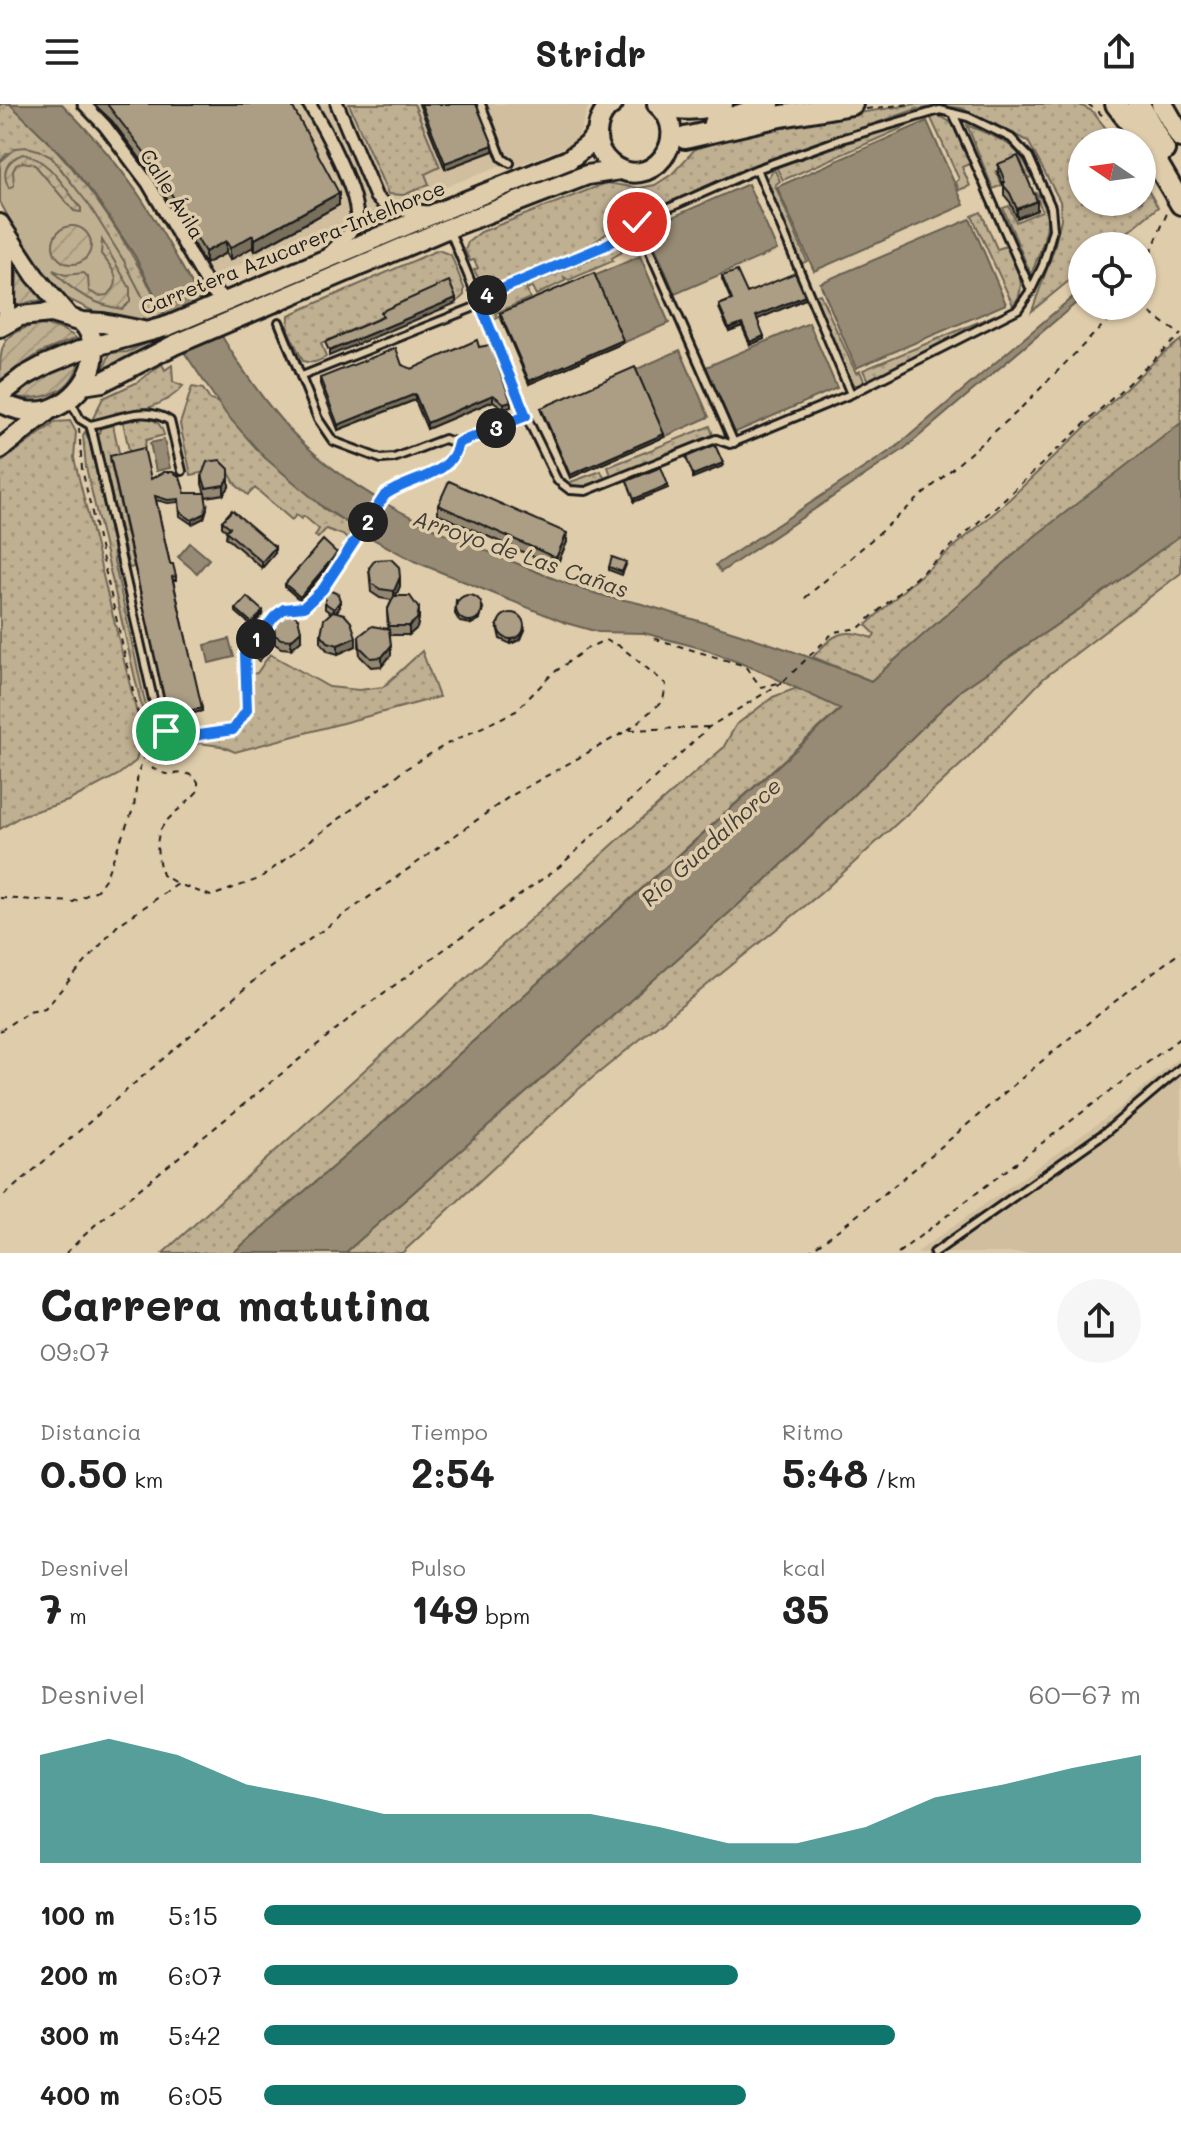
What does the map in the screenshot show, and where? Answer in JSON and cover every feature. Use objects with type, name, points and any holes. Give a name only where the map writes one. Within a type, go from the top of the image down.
[{"type":"highway","points":[[678,144],[776,117],[852,104]]},
{"type":"highway","points":[[1139,104],[1181,181]]},
{"type":"highway","points":[[1162,104],[1181,137]]},
{"type":"highway","points":[[1112,112],[1144,141],[1173,204]]},
{"type":"main road","name":"Carretera Azucarera-Intelhorce","points":[[0,395],[47,364],[168,326],[568,160],[588,145],[597,133],[600,120],[613,104]]},
{"type":"main road","points":[[660,106],[682,111],[723,104]]},
{"type":"main road","points":[[660,106],[670,120],[678,144],[706,126],[770,104]]},
{"type":"main road","points":[[597,133],[599,149],[608,162],[620,170]]},
{"type":"main road","name":"Carretera Azucarera-Intelhorce","points":[[49,410],[76,391],[102,382],[174,345],[449,228],[587,175],[649,170],[662,162],[678,144]]},
{"type":"main road","points":[[1,225],[6,256],[3,325],[33,313],[147,332]]},
{"type":"main road","points":[[1,225],[35,276],[90,330],[95,347],[91,371],[76,391]]},
{"type":"main road","points":[[0,402],[28,411],[49,410]]},
{"type":"main road","points":[[0,449],[49,410]]},
{"type":"street","name":"Calle Ávila","points":[[84,104],[105,126],[148,183],[212,292],[231,301]]},
{"type":"street","points":[[309,104],[322,124],[349,182],[356,210],[356,223],[318,263]]},
{"type":"street","points":[[337,104],[376,197],[389,209],[438,212]]},
{"type":"lane","points":[[481,104],[502,158],[510,163]]},
{"type":"lane","points":[[302,376],[479,302],[604,246],[624,235],[637,222],[757,169],[924,112],[940,110],[953,113],[1011,138],[1029,157],[1051,207],[1053,229],[1043,265],[1018,309],[851,394],[734,443],[716,439],[586,491],[570,490],[557,480],[526,416],[479,302],[449,228]]},
{"type":"lane","points":[[953,113],[1031,290]]},
{"type":"lane","points":[[757,169],[851,394]]},
{"type":"lane","points":[[637,222],[734,443]]},
{"type":"lane","points":[[279,322],[318,419],[333,441],[381,459],[394,458],[444,439],[458,443],[526,416]]},
{"type":"lane","points":[[76,391],[80,419],[90,425],[158,721],[166,731],[185,737],[233,730],[247,710],[245,654],[275,616],[284,609],[304,607],[315,598],[385,495],[398,485],[441,470],[455,456],[458,443]]},
{"type":"lane","points":[[90,425],[141,411],[164,417],[170,421],[182,471]]},
{"type":"lane","points":[[716,439],[723,416]]},
{"type":"lane","points":[[934,1253],[1107,1131],[1181,1068]]},
{"type":"path","points":[[1088,104],[1112,112]]},
{"type":"path","points":[[1156,240],[1173,204]]},
{"type":"path","points":[[66,1253],[95,1225],[360,1010],[559,867],[709,727],[783,682],[834,632],[859,628],[1000,503],[1180,334],[1156,317]]},
{"type":"path","points":[[805,598],[1017,412],[1108,320]]},
{"type":"path","points":[[0,1199],[264,972],[509,797],[628,730],[663,701],[666,684],[620,646],[605,640],[586,649],[552,674],[516,711],[447,744],[407,768],[259,879],[211,896],[178,884],[162,875],[156,853],[160,826],[198,791],[198,782],[193,775],[180,771],[168,774],[153,769],[147,751],[82,469],[80,419]]},
{"type":"path","points":[[653,638],[745,666],[761,687],[783,682]]},
{"type":"path","points":[[628,730],[709,727]]},
{"type":"path","points":[[0,898],[73,902],[97,890],[105,879],[134,807],[138,772],[147,751]]},
{"type":"path","points":[[0,1031],[29,1011],[45,1008],[118,925],[178,884]]},
{"type":"path","points":[[807,1253],[873,1204],[1125,992],[1181,952]]},
{"type":"path","points":[[898,1253],[1181,1037]]},
{"type":"shaded area","points":[[0,104],[10,104],[35,127],[78,176],[115,228],[164,314],[154,319],[107,235],[51,157],[7,153],[0,162]]},
{"type":"shaded area","points":[[93,104],[589,104],[578,139],[565,147],[508,169],[503,165],[210,276],[172,205],[149,171]]},
{"type":"shaded area","points":[[349,104],[414,104],[440,167],[425,174],[429,184],[404,195],[388,194]]},
{"type":"shaded area","points":[[916,104],[1078,104],[1092,111],[1106,128],[1068,128],[1068,216],[1147,216],[1128,232],[1068,232],[1068,281],[1032,311],[1054,249],[1061,219],[1060,201],[1028,141],[961,108],[941,106],[914,110],[745,168],[736,175],[626,220],[583,250],[496,288],[487,289],[482,285],[474,270],[478,268],[474,260],[470,261],[465,251],[468,242],[481,232],[606,183],[639,188],[655,185],[672,174],[696,148],[739,132]]},
{"type":"shaded area","points":[[931,115],[947,120],[962,139],[971,163],[962,167],[970,186],[959,190],[956,182],[959,179],[930,116],[783,180],[776,167]]},
{"type":"shaded area","points":[[967,125],[1007,143],[1021,156],[1032,177],[1028,178],[1021,161],[996,171],[1002,185],[993,189]]},
{"type":"shaded area","points":[[27,147],[51,157],[89,205],[124,261],[155,321],[105,317],[62,296],[38,271],[0,202],[0,162],[16,148]]},
{"type":"shaded area","points":[[23,154],[49,168],[81,212],[74,211],[34,164],[23,162],[16,165],[14,185],[9,188],[5,172],[9,163]]},
{"type":"shaded area","points":[[774,169],[780,181],[775,185],[807,261],[801,264],[767,186],[767,179]]},
{"type":"shaded area","points":[[1035,192],[1042,201],[1047,221],[1043,244],[1031,275],[1003,208],[1009,206],[1016,222],[1042,211]]},
{"type":"shaded area","points":[[981,212],[997,249],[1007,246],[1017,269],[1021,284],[1013,305],[972,216]]},
{"type":"shaded area","points":[[72,226],[85,232],[91,245],[85,258],[72,264],[59,258],[53,245],[59,232]]},
{"type":"shaded area","points":[[636,237],[641,243],[628,249],[625,245],[620,248],[622,252],[612,258],[613,261],[569,280],[564,277],[565,281],[536,295],[532,287],[526,289],[530,298],[496,313],[498,318],[493,320],[491,313],[498,298],[595,258]]},
{"type":"shaded area","points":[[102,240],[130,288],[130,302],[122,309],[84,296],[53,270],[65,275],[84,273],[88,277],[89,291],[99,296],[107,295],[116,280],[101,254]]},
{"type":"shaded area","points":[[9,242],[50,301],[33,301],[16,306],[17,274]]},
{"type":"shaded area","points":[[438,250],[451,255],[464,288],[464,295],[456,303],[423,299],[321,343],[326,357],[314,362],[303,361],[288,330],[289,315]]},
{"type":"shaded area","points":[[820,294],[856,373],[860,371],[865,383],[857,386],[851,382],[814,296]]},
{"type":"shaded area","points":[[1000,313],[868,381],[863,370]]},
{"type":"shaded area","points":[[34,325],[56,328],[76,338],[40,353],[0,380],[4,344],[14,333]]},
{"type":"shaded area","points":[[168,334],[170,338],[103,371],[110,353],[127,352]]},
{"type":"shaded area","points":[[1181,340],[1181,423],[871,681],[813,657],[826,643],[845,633],[872,638],[875,634],[866,625],[1000,508],[1161,355]]},
{"type":"shaded area","points":[[79,361],[76,372],[63,388],[36,398],[14,397],[53,371]]},
{"type":"shaded area","points":[[162,364],[165,370],[172,365],[173,382],[183,386],[175,394],[141,410],[92,420],[103,398],[138,382]]},
{"type":"shaded area","points":[[192,387],[203,389],[210,400],[217,402],[323,508],[355,528],[347,539],[326,529],[318,538],[315,536],[319,529],[304,516],[301,519],[296,515],[292,520],[255,488],[248,495],[236,485],[227,469],[191,475],[180,424]]},
{"type":"shaded area","points":[[146,417],[158,423],[164,435],[146,440],[144,451],[130,455],[123,422]]},
{"type":"shaded area","points":[[70,421],[76,432],[74,458],[142,734],[136,761],[118,775],[68,801],[23,815],[0,829],[0,463],[56,422]]},
{"type":"shaded area","points":[[113,425],[120,457],[110,460],[134,567],[129,568],[98,436],[101,427]]},
{"type":"shaded area","points":[[710,426],[713,435],[590,487],[572,486],[562,480],[568,483],[601,471],[604,478],[611,475],[608,467]]},
{"type":"shaded area","points":[[85,432],[113,545],[150,725],[157,740],[170,746],[218,735],[232,737],[240,731],[251,710],[251,674],[257,673],[270,654],[329,687],[359,690],[383,687],[422,651],[439,697],[235,752],[221,746],[198,743],[182,753],[154,760],[86,467]]},
{"type":"shaded area","points":[[1181,535],[1181,573],[1044,678],[967,759],[821,893],[575,1092],[402,1253],[345,1253],[765,881],[961,690]]},
{"type":"shaded area","points":[[797,688],[841,708],[364,1140],[233,1253],[163,1253],[723,748],[736,725],[773,697]]},
{"type":"shaded area","points":[[1181,1056],[1181,1253],[916,1253],[1116,1111]]},
{"type":"water","name":"Río Guadalhorce","points":[[10,104],[62,104],[105,151],[143,201],[242,368],[281,420],[305,445],[332,468],[390,506],[452,536],[569,585],[729,630],[871,681],[1035,536],[1181,423],[1181,535],[961,690],[765,881],[345,1253],[233,1253],[364,1140],[841,709],[758,670],[704,649],[644,633],[598,632],[566,623],[416,562],[323,507],[264,457],[226,414],[184,352],[135,256],[95,196],[64,157]]},
{"type":"water","points":[[927,121],[964,205],[814,271],[777,187]]},
{"type":"water","points":[[748,184],[777,250],[675,294],[647,228]]},
{"type":"water","points":[[970,219],[1006,304],[856,368],[820,283]]},
{"type":"water","points":[[640,256],[669,323],[623,343],[594,276]]},
{"type":"water","points":[[1068,301],[1068,310],[904,449],[721,572],[716,565],[896,447]]},
{"type":"water","points":[[809,323],[837,388],[734,433],[706,367]]},
{"type":"water","points":[[680,350],[709,417],[664,437],[635,370]]},
{"type":"water","points":[[164,440],[170,468],[156,471],[150,443]]},
{"type":"water","points":[[190,543],[209,559],[197,573],[178,557]]},
{"type":"water","points":[[229,639],[234,657],[209,663],[205,645]]},
{"type":"building","points":[[107,104],[291,104],[339,193],[255,239],[253,235],[230,248],[226,241],[205,252],[155,166]]},
{"type":"building","points":[[421,104],[476,104],[493,145],[445,163]]},
{"type":"building","points":[[1018,156],[1037,201],[1017,209],[1004,186],[998,164]]},
{"type":"building","points":[[737,271],[747,293],[795,273],[805,296],[756,316],[764,336],[750,342],[742,323],[729,328],[719,305],[732,300],[722,276]]},
{"type":"building","points":[[594,273],[623,340],[529,381],[500,313]]},
{"type":"building","points":[[449,281],[456,298],[329,351],[325,342],[383,317],[380,312]]},
{"type":"building","points":[[477,340],[479,347],[490,345],[511,401],[504,403],[493,395],[427,423],[415,394],[338,425],[320,378],[396,348],[402,365],[412,369]]},
{"type":"building","points":[[635,367],[664,434],[570,475],[541,408]]},
{"type":"building","points":[[715,445],[723,463],[693,475],[686,457]]},
{"type":"building","points":[[144,448],[151,479],[164,472],[173,472],[180,477],[185,493],[205,493],[207,506],[204,514],[192,520],[180,512],[179,499],[155,496],[170,564],[173,564],[176,576],[172,577],[202,708],[168,715],[110,456]]},
{"type":"building","points":[[220,460],[229,469],[229,478],[224,485],[206,488],[202,475],[207,462]]},
{"type":"building","points":[[661,467],[668,485],[634,499],[627,481]]},
{"type":"building","points":[[449,481],[567,533],[556,558],[438,505]]},
{"type":"building","points":[[232,510],[275,547],[262,562],[226,531],[230,527],[222,521]]},
{"type":"building","points":[[323,540],[337,553],[300,597],[285,584]]},
{"type":"building","points":[[612,557],[626,562],[622,572],[609,567]]},
{"type":"building","points":[[391,559],[399,567],[400,577],[394,591],[380,589],[371,583],[369,568],[375,560]]},
{"type":"building","points":[[331,591],[338,594],[340,601],[334,609],[325,603],[325,595]]},
{"type":"building","points":[[469,595],[478,599],[482,608],[478,617],[469,621],[460,617],[456,608],[460,599]]},
{"type":"building","points":[[394,596],[410,596],[419,609],[417,619],[409,626],[389,626],[387,611]]},
{"type":"building","points":[[247,597],[263,611],[252,623],[236,609]]},
{"type":"building","points":[[333,611],[344,614],[351,622],[356,637],[338,645],[328,642],[321,634],[324,619]]},
{"type":"building","points":[[291,613],[298,618],[301,631],[291,640],[281,639],[275,635],[274,623],[278,616]]},
{"type":"building","points":[[511,613],[520,617],[524,626],[520,635],[511,639],[502,635],[498,626],[502,617]]},
{"type":"building","points":[[372,626],[389,629],[391,646],[382,657],[371,658],[360,647],[359,636]]},
{"type":"building","points":[[260,646],[267,652],[259,661],[252,655]]},
{"type":"route","points":[[166,731],[185,737],[233,730],[247,710],[249,695],[245,654],[275,616],[284,609],[304,607],[323,589],[385,495],[398,485],[441,470],[455,456],[458,443],[526,416],[478,299],[604,246],[624,235],[637,222]]},
{"type":"water label","name":"Arroyo de Las Cañas","points":[[521,554]]}]
